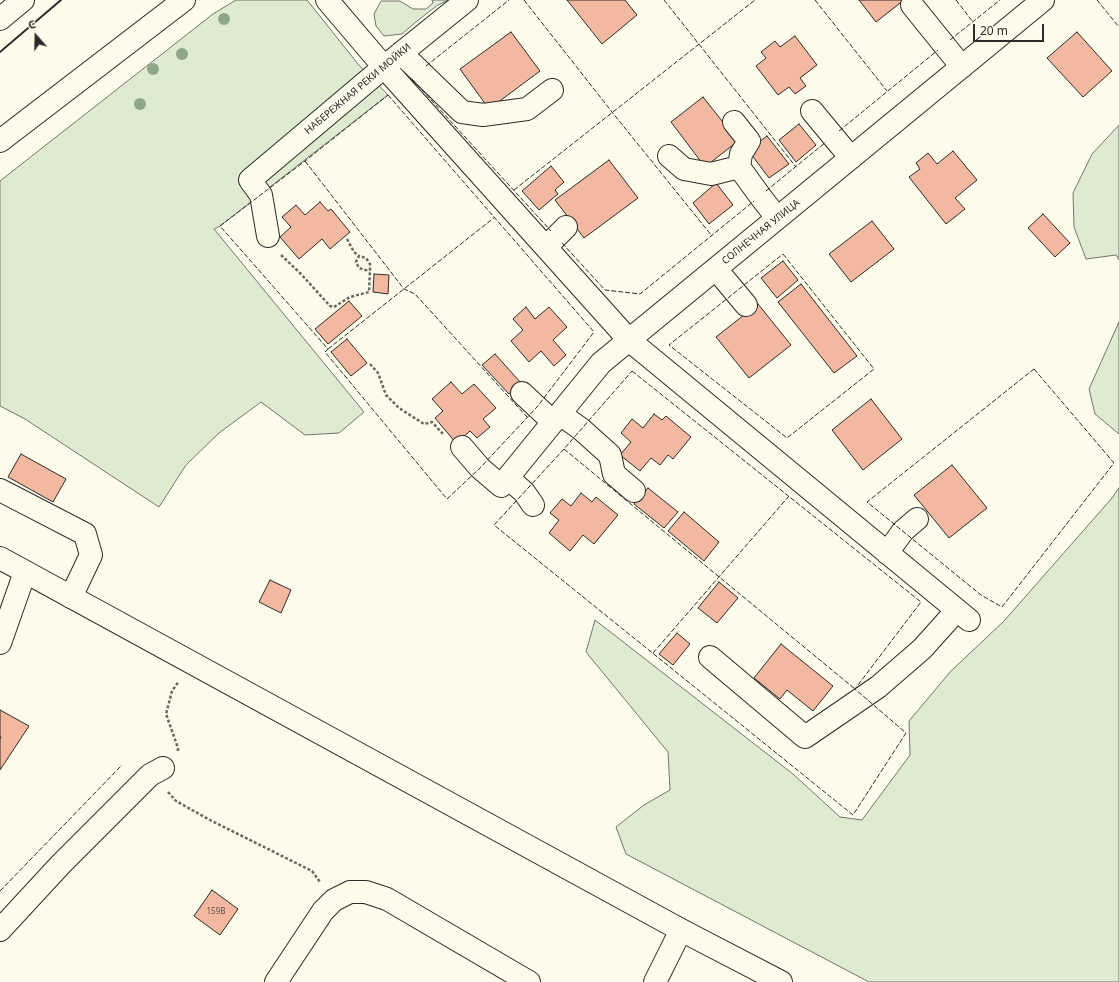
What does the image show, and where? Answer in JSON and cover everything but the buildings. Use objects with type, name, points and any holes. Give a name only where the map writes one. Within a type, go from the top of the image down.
[{"type":"street","points":[[0,19],[23,0]]},
{"type":"street","points":[[0,141],[184,0]]},
{"type":"street","points":[[326,0],[384,67],[629,340],[963,615],[878,688],[805,737],[710,657]]},
{"type":"street","name":"НАБЕРЕЖНАЯ РЕКИ МОЙКИ","points":[[268,236],[261,195],[250,180],[384,67],[468,0]]},
{"type":"street","name":"СОЛНЕЧНАЯ УЛИЦА","points":[[505,482],[602,363],[962,67],[1036,2]]},
{"type":"street","points":[[912,5],[962,67]]},
{"type":"street","points":[[401,53],[462,112],[483,115],[527,109],[552,90]]},
{"type":"street","points":[[812,111],[851,158]]},
{"type":"street","points":[[734,122],[749,140],[741,154],[739,166],[777,218]]},
{"type":"street","points":[[669,156],[684,169],[711,174],[739,166]]},
{"type":"street","points":[[546,247],[566,227]]},
{"type":"street","points":[[716,269],[746,305]]},
{"type":"street","points":[[522,393],[557,418],[581,429],[610,455],[614,474],[634,490]]},
{"type":"street","points":[[462,447],[480,468],[524,492],[533,505]]},
{"type":"street","points":[[0,490],[85,534],[91,555],[71,597]]},
{"type":"street","points":[[887,553],[903,531],[917,519]]},
{"type":"street","points":[[0,558],[682,930],[781,982]]},
{"type":"street","points":[[0,643],[25,572]]},
{"type":"street","points":[[0,930],[61,864],[157,772]]},
{"type":"street","points":[[276,982],[324,911],[334,900],[350,892],[366,892],[387,899],[530,982]]},
{"type":"street","points":[[655,982],[682,930]]},
{"type":"path","points":[[268,236],[282,257],[301,274],[330,306],[334,307],[350,297],[369,292],[370,264],[366,258],[359,256],[354,252],[347,239]]},
{"type":"path","points":[[359,256],[356,262],[359,268],[370,270]]},
{"type":"path","points":[[370,364],[378,373],[386,395],[398,408],[424,424],[432,422],[453,444],[462,447]]},
{"type":"path","points":[[192,663],[172,691],[166,714],[178,748],[179,764],[157,772],[176,801],[210,820],[312,871],[334,900]]},
{"type":"green space","points":[[236,0],[307,0],[358,64],[388,95],[220,226],[214,229],[364,412],[339,433],[305,435],[261,402],[219,433],[186,465],[159,507],[25,419],[0,406],[0,181],[213,14]]},
{"type":"green space","points":[[432,0],[449,0],[438,5],[402,34],[384,36],[376,26],[374,14],[381,1],[400,1],[413,9],[426,9],[433,3]]},
{"type":"green space","points":[[1119,125],[1119,260],[1116,255],[1086,259],[1074,227],[1073,193],[1092,154]]},
{"type":"green space","points":[[1119,322],[1119,434],[1095,414],[1089,389]]},
{"type":"green space","points":[[1119,488],[1119,982],[869,982],[626,854],[616,827],[644,805],[670,790],[668,752],[586,652],[595,620],[793,774],[840,817],[862,820],[910,755],[909,721],[951,671],[1004,621],[1112,498]]},
{"type":"fence","points":[[426,66],[509,0]]},
{"type":"fence","points":[[524,0],[712,236]]},
{"type":"fence","points":[[664,0],[796,167]]},
{"type":"fence","points":[[514,190],[755,0]]},
{"type":"fence","points":[[815,0],[887,91]]},
{"type":"fence","points":[[956,0],[973,22]]},
{"type":"fence","points":[[950,40],[1000,0]]},
{"type":"fence","points":[[1097,0],[1119,27]]},
{"type":"fence","points":[[839,131],[938,50]]},
{"type":"fence","points":[[412,79],[551,231]]},
{"type":"fence","points":[[388,95],[594,332],[537,407],[480,468],[447,499],[325,352],[328,349],[220,226],[388,95]]},
{"type":"fence","points":[[766,191],[826,142]]},
{"type":"fence","points":[[305,161],[404,289],[415,294],[527,417]]},
{"type":"fence","points":[[562,243],[605,290],[640,294],[754,201]]},
{"type":"fence","points":[[328,349],[495,217]]},
{"type":"fence","points":[[783,254],[874,369],[787,438],[669,345],[783,254]]},
{"type":"fence","points":[[1034,369],[1114,463],[1002,607],[981,595],[867,502],[1034,369]]},
{"type":"fence","points":[[632,371],[921,602],[855,689],[906,733],[853,815],[494,525],[564,449],[632,371]]},
{"type":"fence","points":[[564,449],[855,689]]},
{"type":"fence","points":[[653,653],[789,496]]},
{"type":"fence","points":[[0,891],[122,765]]},
{"type":"wall","points":[[0,52],[61,0]]}]
